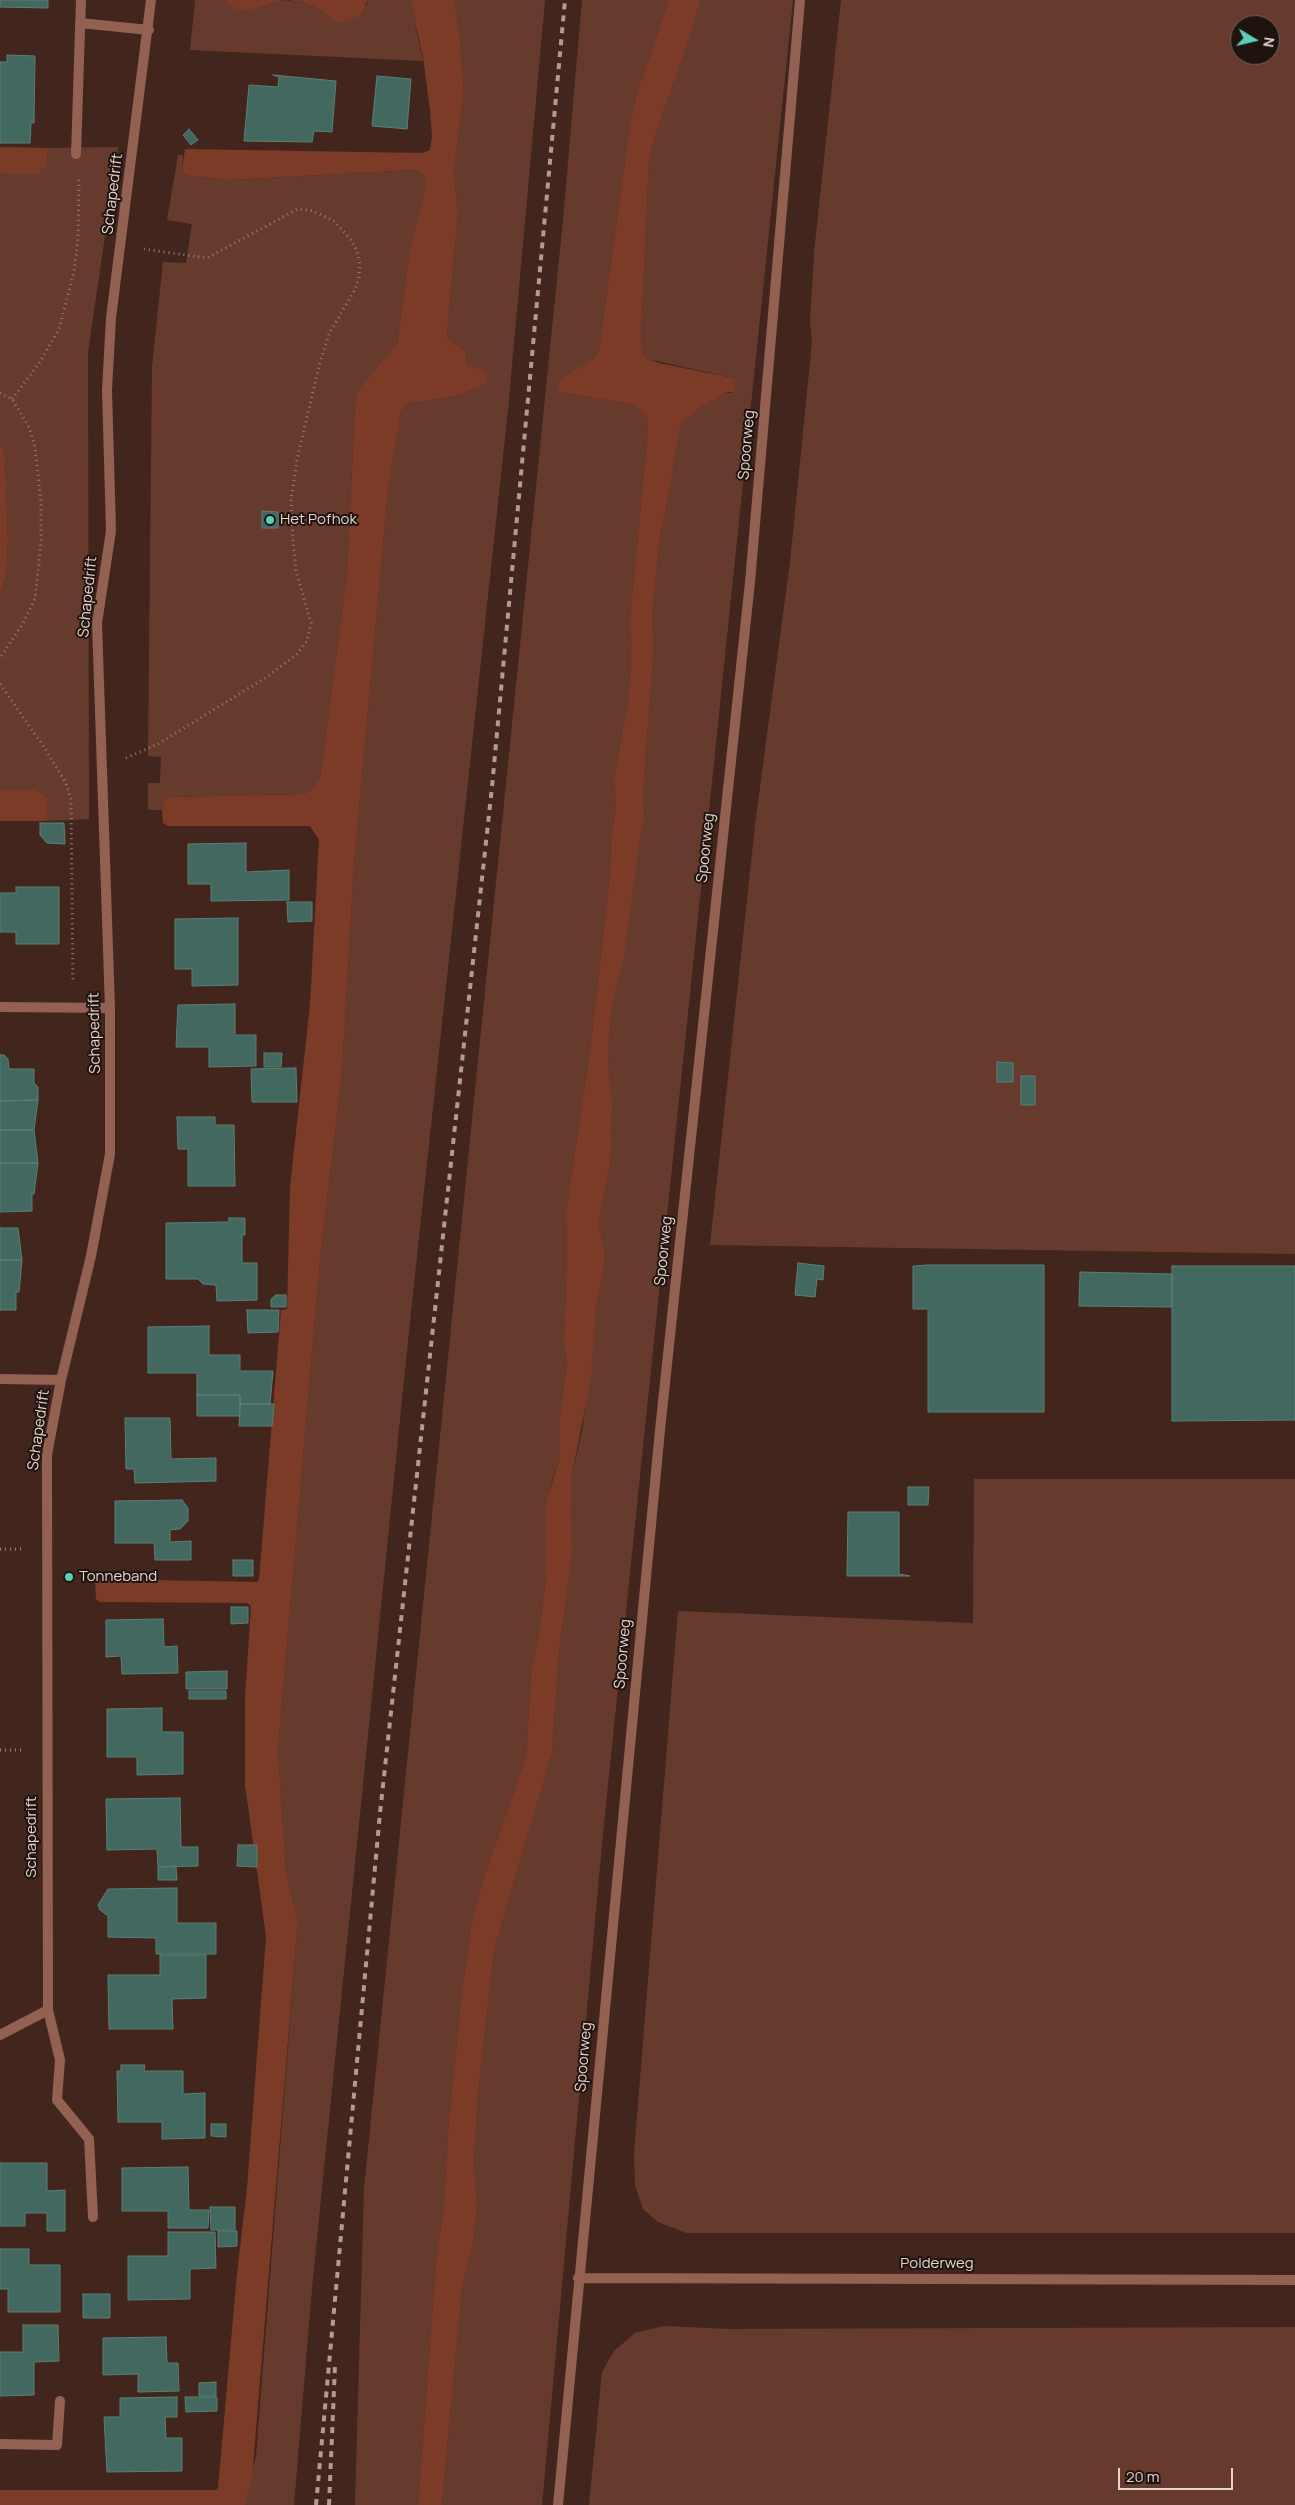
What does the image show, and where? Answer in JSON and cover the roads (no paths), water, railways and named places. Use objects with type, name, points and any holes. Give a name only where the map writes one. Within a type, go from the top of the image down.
[{"type":"street","points":[[76,154],[81,0]]},
{"type":"street","name":"Schapedrift","points":[[93,2217],[89,2138],[58,2100],[60,2060],[48,2010],[48,1455],[61,1380],[91,1256],[110,1154],[110,1008],[97,623],[111,531],[106,390],[112,318],[149,30],[151,0]]},
{"type":"street","name":"Spoorweg","points":[[558,2505],[578,2278],[659,1440],[750,582],[800,0]]},
{"type":"street","points":[[80,23],[149,30]]},
{"type":"street","points":[[0,1007],[110,1008]]},
{"type":"street","points":[[0,1380],[61,1380]]},
{"type":"street","points":[[0,2035],[48,2010]]},
{"type":"street","name":"Polderweg","points":[[578,2278],[1295,2280]]},
{"type":"street","points":[[0,2444],[57,2445],[60,2401]]},
{"type":"railway","points":[[316,2505],[380,1813],[492,787],[565,0]]},
{"type":"railway","points":[[329,2505],[335,2366]]},
{"type":"place","name":"Het Pofhok","points":[[270,520]]},
{"type":"place","name":"Tonneband","points":[[69,1577]]}]
